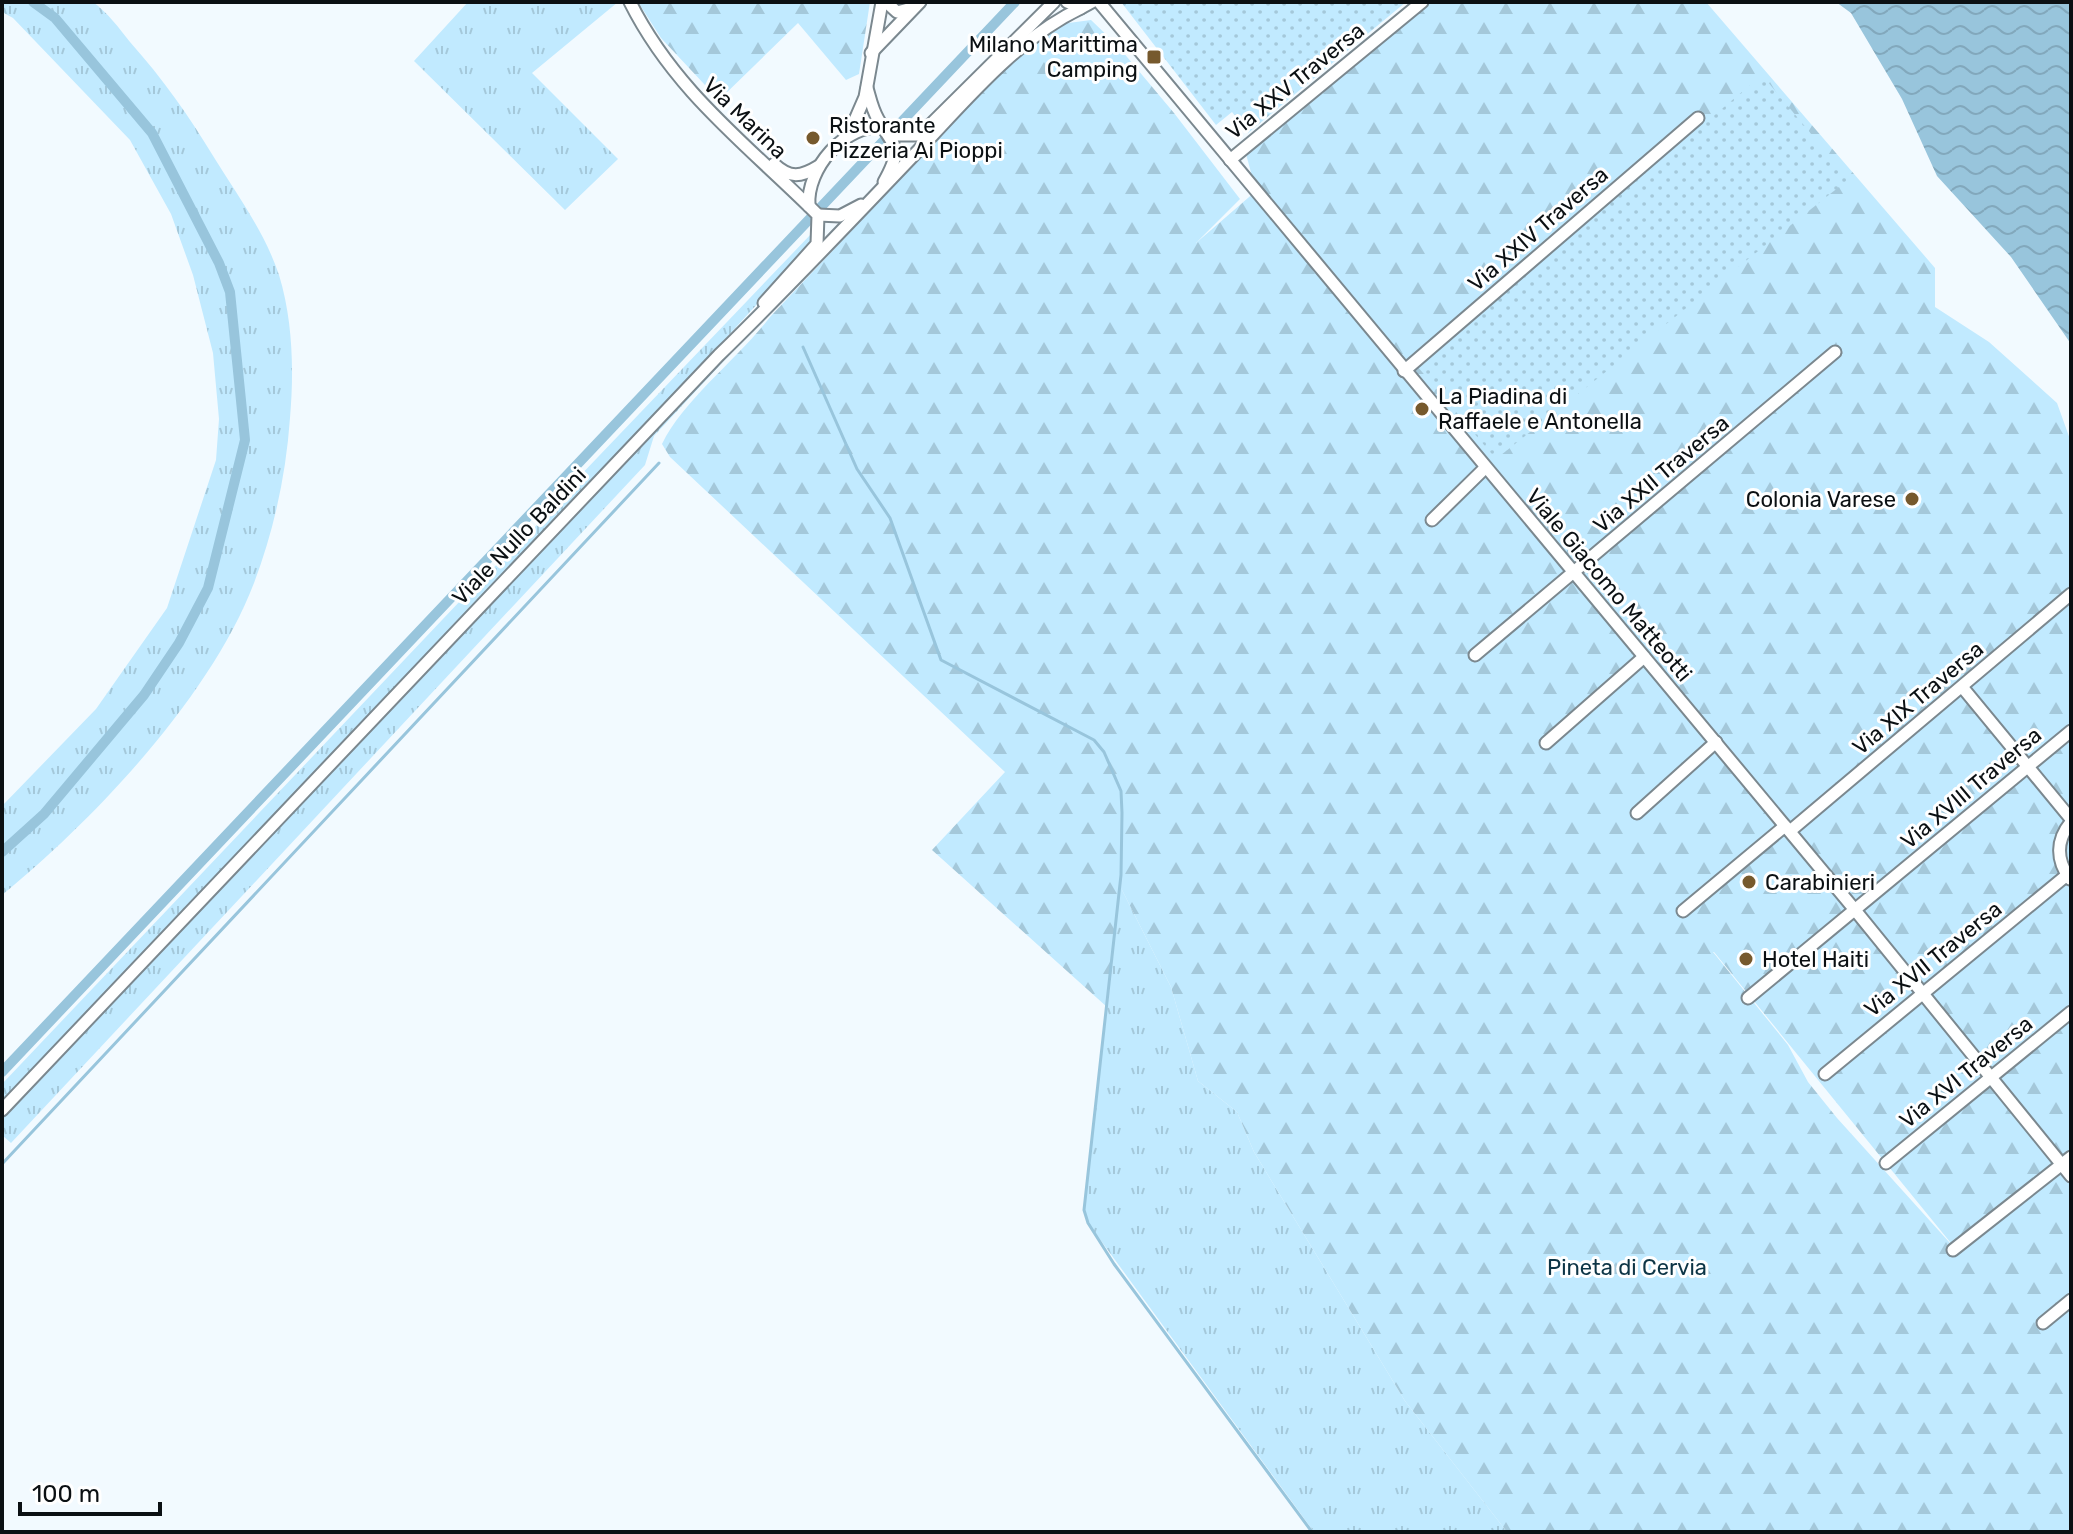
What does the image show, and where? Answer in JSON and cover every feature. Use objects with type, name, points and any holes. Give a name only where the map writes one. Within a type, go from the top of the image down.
[{"type":"street","name":"Via Marina","points":[[630,2],[659,53],[682,85],[818,215]]},
{"type":"street","points":[[848,136],[867,88],[871,54],[884,2],[897,12],[917,4]]},
{"type":"street","points":[[809,206],[809,186],[819,166],[848,136],[865,127],[920,135],[1054,2]]},
{"type":"street","points":[[1067,2],[1091,4]]},
{"type":"street","name":"Via XXV Traversa","points":[[1230,160],[1422,2]]},
{"type":"street","points":[[871,54],[917,4]]},
{"type":"street","name":"Viale Giacomo Matteotti","points":[[1091,4],[1115,21],[1573,575],[1716,742],[1990,1077],[2066,1160],[2071,1176]]},
{"type":"street","name":"Viale Nullo Baldini","points":[[2,1110],[719,355],[799,278],[973,93],[1037,34],[1091,4]]},
{"type":"street","name":"Via Marina","points":[[659,53],[784,174],[796,176],[819,166]]},
{"type":"street","points":[[719,355],[817,244],[818,215],[845,214],[877,194],[894,156],[888,131],[867,88]]},
{"type":"street","name":"Via XXIV Traversa","points":[[1404,371],[1698,118]]},
{"type":"street","name":"Via XXII Traversa","points":[[1475,655],[1835,352]]},
{"type":"street","points":[[1432,520],[1485,468]]},
{"type":"street","name":"Via XIX Traversa","points":[[1683,911],[1963,688],[2071,594]]},
{"type":"street","points":[[1546,743],[1644,657]]},
{"type":"street","points":[[1963,688],[2071,821],[2064,830],[2059,853],[2069,877]]},
{"type":"street","name":"Via XVIII Traversa","points":[[1748,998],[2071,731]]},
{"type":"street","points":[[1637,813],[1716,742]]},
{"type":"street","name":"Via XVII Traversa","points":[[1825,1074],[2069,877]]},
{"type":"street","name":"Via XVI Traversa","points":[[1886,1163],[2071,1012]]},
{"type":"street","points":[[1953,1250],[2066,1160]]},
{"type":"street","points":[[2043,1323],[2071,1300]]},
{"type":"green space","points":[[2,2],[93,2],[154,70],[195,128],[266,244],[284,292],[292,364],[288,439],[278,502],[268,543],[235,626],[210,669],[147,753],[75,830],[2,895],[2,806],[96,709],[167,608],[216,460],[219,419],[213,353],[193,275],[171,214],[130,140],[13,18],[2,12]]},
{"type":"green space","points":[[468,2],[618,2],[532,73],[618,159],[565,210],[414,61]]},
{"type":"green space","points":[[638,2],[870,2],[859,74],[846,80],[798,23],[719,100],[661,38]]},
{"type":"green space","points":[[1121,2],[1406,2],[1248,133],[1232,112],[1216,125]]},
{"type":"green space","name":"Pineta di Cervia","points":[[1431,2],[1706,2],[1935,268],[1935,307],[1989,342],[2057,403],[2071,442],[2071,1532],[1507,1532],[1405,1401],[1254,1152],[1237,1112],[1198,1081],[1171,987],[1122,890],[1107,1007],[932,850],[1005,772],[670,457],[662,444],[697,395],[1024,48],[1061,24],[1091,20],[1117,45],[1240,199],[1196,243],[1256,191],[1246,154]],"holes":[[[1714,952],[1959,1253],[1837,1118],[1808,1082],[1788,1045]]]},
{"type":"green space","points":[[1762,75],[1849,179],[1496,459],[1417,366]]},
{"type":"green space","points":[[812,233],[812,244],[727,337],[2,1104],[2,1084]]},
{"type":"green space","points":[[771,310],[654,436],[645,465],[11,1143],[2,1135],[2,1118],[649,434]]},
{"type":"green space","points":[[1121,888],[1171,987],[1198,1081],[1237,1112],[1254,1152],[1405,1401],[1507,1532],[1314,1532],[1088,1223],[1084,1210]]},
{"type":"water","points":[[1836,2],[2071,2],[2071,344],[2011,257],[1937,176],[1902,99],[1851,13]]},
{"type":"waterway","points":[[2,852],[44,814],[144,695],[179,643],[208,588],[245,440],[230,292],[219,263],[152,133],[55,18],[33,2]]},
{"type":"waterway","points":[[2,1072],[1015,2]]},
{"type":"waterway","points":[[803,347],[857,469],[890,518],[941,660],[1094,740],[1104,752],[1121,791],[1121,875],[1084,1210],[1088,1223],[1114,1264],[1312,1532]]},
{"type":"waterway","points":[[2,1164],[659,463]]},
{"type":"place","name":"Milano Marittima Camping","points":[[1154,57]]},
{"type":"place","name":"Ristorante Pizzeria Ai Pioppi","points":[[813,138]]},
{"type":"place","name":"La Piadina di Raffaele e Antonella","points":[[1422,409]]},
{"type":"place","name":"Colonia Varese","points":[[1912,499]]},
{"type":"place","name":"Carabinieri","points":[[1749,882]]},
{"type":"place","name":"Hotel Haiti","points":[[1746,959]]}]
